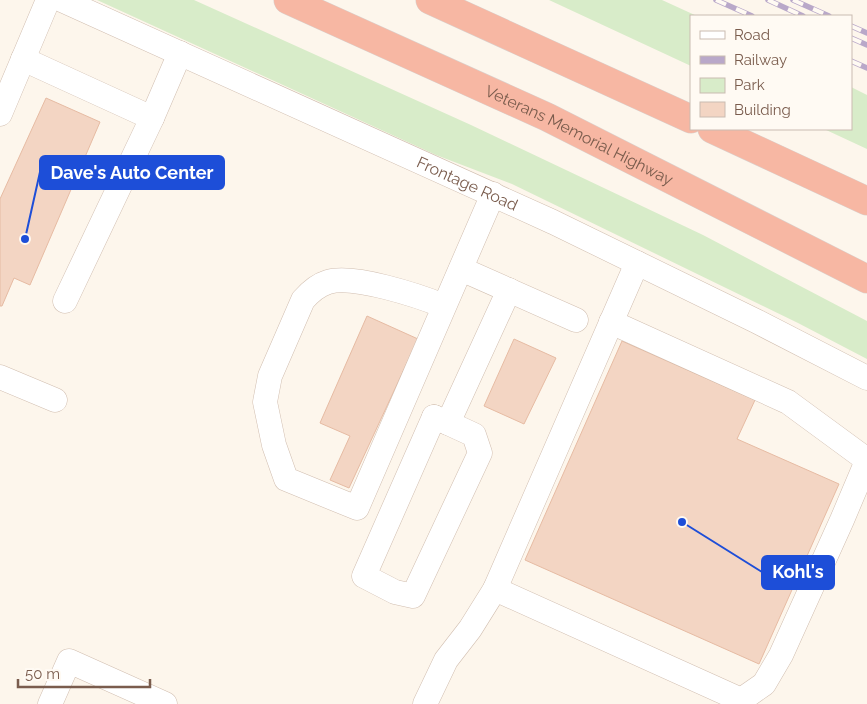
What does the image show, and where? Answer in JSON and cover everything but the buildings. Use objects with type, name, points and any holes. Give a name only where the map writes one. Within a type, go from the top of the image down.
[{"type":"highway","name":"Veterans Memorial Highway","points":[[288,0],[547,117],[861,276]]},
{"type":"highway","points":[[430,0],[690,119]]},
{"type":"highway","points":[[714,130],[859,193]]},
{"type":"street","points":[[0,114],[48,0]]},
{"type":"street","name":"Frontage Road","points":[[62,0],[493,194],[637,263],[867,378]]},
{"type":"street","points":[[65,300],[152,118],[180,54]]},
{"type":"street","points":[[23,59],[152,118]]},
{"type":"street","points":[[444,306],[425,298],[356,281],[328,282],[311,291],[303,300],[270,376],[265,402],[274,445],[286,479],[357,508],[493,194]]},
{"type":"street","points":[[425,704],[446,660],[470,629],[495,588],[637,263]]},
{"type":"street","points":[[460,269],[576,320]]},
{"type":"street","points":[[402,403],[441,420],[474,435],[480,453],[413,596],[395,592],[364,576],[441,420],[508,290]]},
{"type":"street","points":[[495,588],[741,702],[764,684],[780,655],[842,520],[867,460],[788,402],[611,322]]},
{"type":"street","points":[[0,377],[55,400]]},
{"type":"street","points":[[50,704],[69,661],[165,704]]},
{"type":"green space","points":[[97,0],[194,0],[471,125],[703,235],[867,321],[867,359],[798,323],[512,184],[436,155]]},
{"type":"green space","points":[[549,0],[662,0],[695,15],[690,15],[690,66]]},
{"type":"green space","points":[[852,88],[867,95],[867,149],[826,130],[852,130]]},
{"type":"railway","points":[[716,0],[750,15]]},
{"type":"railway","points":[[768,0],[801,15]]},
{"type":"railway","points":[[793,0],[827,15]]},
{"type":"railway","points":[[852,26],[867,33]]},
{"type":"railway","points":[[852,38],[867,45]]},
{"type":"railway","points":[[852,61],[867,68]]},
{"type":"place","name":"Dave's Auto Center","points":[[25,239]]},
{"type":"place","name":"Kohl's","points":[[682,522]]}]
